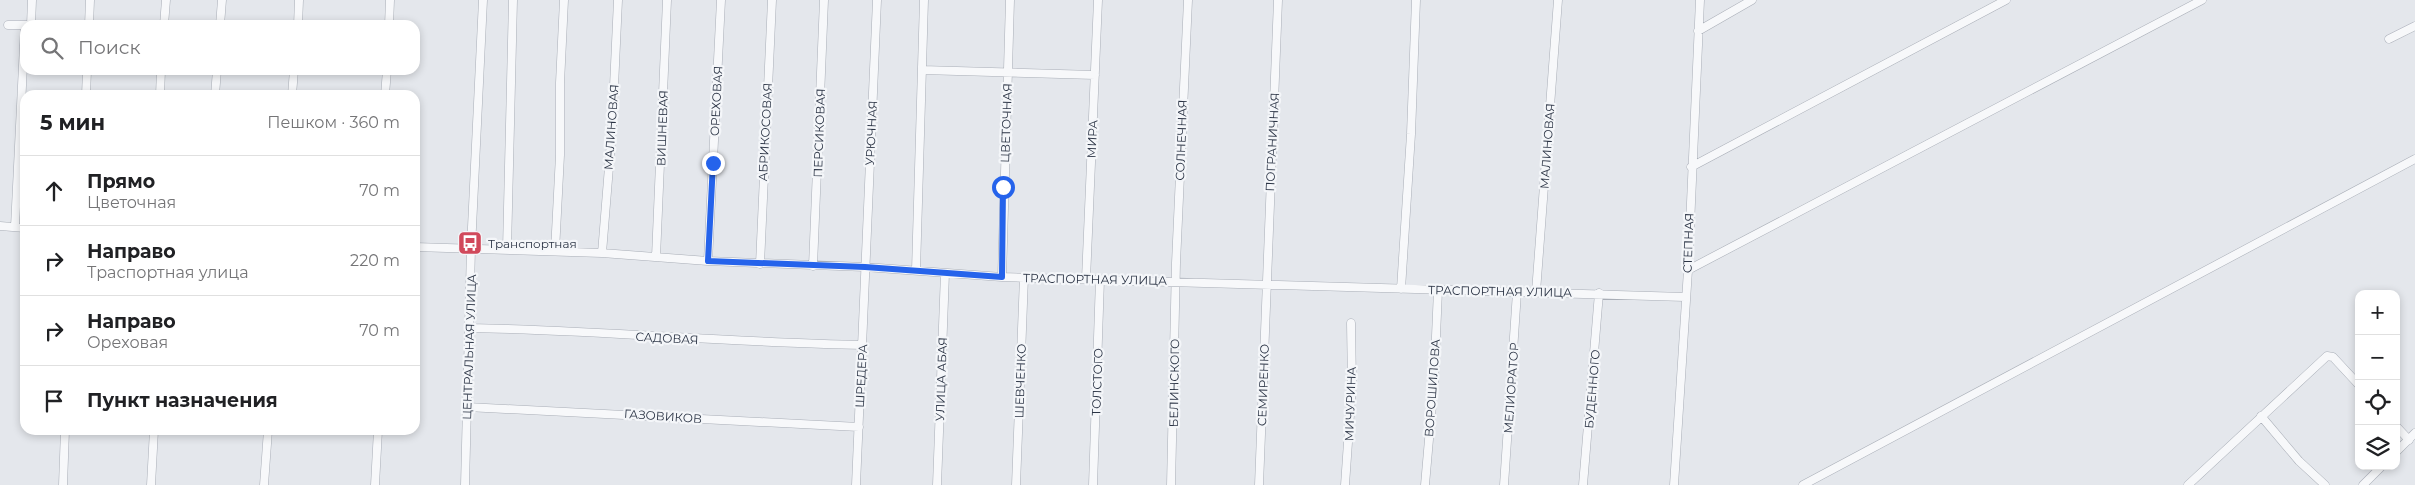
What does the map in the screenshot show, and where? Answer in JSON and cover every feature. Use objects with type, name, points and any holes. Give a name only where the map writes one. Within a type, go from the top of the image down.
[{"type":"street","points":[[31,20],[32,0]]},
{"type":"street","points":[[89,20],[90,0]]},
{"type":"street","points":[[164,20],[166,0]]},
{"type":"street","points":[[220,20],[222,0]]},
{"type":"street","points":[[298,20],[299,0]]},
{"type":"street","points":[[389,20],[390,0]]},
{"type":"street","name":"ЦЕНТРАЛЬНАЯ УЛИЦА","points":[[464,485],[471,328],[471,248],[483,0]]},
{"type":"street","points":[[508,249],[513,0]]},
{"type":"street","points":[[555,251],[560,155],[560,83],[564,0]]},
{"type":"street","name":"МАЛИНОВАЯ","points":[[602,253],[612,130],[618,0]]},
{"type":"street","name":"ВИШНЕВАЯ","points":[[656,257],[667,0]]},
{"type":"street","name":"ОРЕХОВАЯ","points":[[708,261],[721,0]]},
{"type":"street","name":"АБРИКОСОВАЯ","points":[[760,264],[772,0]]},
{"type":"street","name":"ПЕРСИКОВАЯ","points":[[813,266],[824,0]]},
{"type":"street","name":"УРЮЧНАЯ","points":[[865,267],[877,0]]},
{"type":"street","points":[[916,270],[924,0]]},
{"type":"street","name":"ЦВЕТОЧНАЯ","points":[[1002,277],[1010,0]]},
{"type":"street","name":"МИРА","points":[[1086,279],[1098,0]]},
{"type":"street","name":"СОЛНЕЧНАЯ","points":[[1176,281],[1188,0]]},
{"type":"street","name":"ПОГРАНИЧНАЯ","points":[[1266,284],[1278,0]]},
{"type":"street","points":[[1401,289],[1411,134],[1416,0]]},
{"type":"street","name":"МАЛИНОВАЯ","points":[[1536,292],[1558,0]]},
{"type":"street","name":"СТЕПНАЯ","points":[[1674,485],[1688,270],[1691,167],[1700,0]]},
{"type":"street","points":[[1698,31],[1752,0]]},
{"type":"street","points":[[1691,167],[2006,0]]},
{"type":"street","points":[[1688,270],[2202,0]]},
{"type":"street","points":[[8,26],[20,25]]},
{"type":"street","points":[[2389,39],[2415,26]]},
{"type":"street","points":[[922,70],[1095,74]]},
{"type":"street","points":[[22,90],[23,75]]},
{"type":"street","points":[[86,90],[87,75]]},
{"type":"street","points":[[160,90],[161,75]]},
{"type":"street","points":[[215,90],[217,75]]},
{"type":"street","points":[[292,90],[294,75]]},
{"type":"street","points":[[385,90],[387,75]]},
{"type":"street","points":[[15,227],[20,126]]},
{"type":"street","points":[[1803,485],[2415,159]]},
{"type":"street","points":[[0,226],[20,228]]},
{"type":"street","name":"ТРАСПОРТНАЯ УЛИЦА","points":[[420,247],[602,253],[760,264],[916,270],[1002,277],[1685,297]]},
{"type":"street","name":"ШРЕДЕРА","points":[[856,485],[865,267]]},
{"type":"street","name":"УЛИЦА АБАЯ","points":[[937,485],[945,273]]},
{"type":"street","name":"ШЕВЧЕНКО","points":[[1016,485],[1024,277]]},
{"type":"street","name":"ТОЛСТОГО","points":[[1093,485],[1100,279]]},
{"type":"street","name":"БЕЛИНСКОГО","points":[[1171,485],[1176,281]]},
{"type":"street","name":"СЕМИРЕНКО","points":[[1259,485],[1266,284]]},
{"type":"street","name":"ВОРОШИЛОВА","points":[[1425,485],[1434,382],[1438,290]]},
{"type":"street","name":"МЕЛИОРАТОР","points":[[1504,485],[1517,292]]},
{"type":"street","name":"БУДЕННОГО","points":[[1583,485],[1599,293]]},
{"type":"street","name":"МИЧУРИНА","points":[[1345,485],[1352,385],[1352,323]]},
{"type":"street","name":"САДОВАЯ","points":[[471,328],[754,342],[863,344]]},
{"type":"street","points":[[2188,485],[2327,356],[2333,357],[2355,381]]},
{"type":"street","name":"ГАЗОВИКОВ","points":[[467,407],[859,426]]},
{"type":"street","points":[[2261,416],[2299,461],[2325,485]]},
{"type":"street","points":[[2400,430],[2409,440]]},
{"type":"street","points":[[2400,448],[2415,433]]},
{"type":"street","points":[[63,485],[66,435]]},
{"type":"street","points":[[151,485],[154,435]]},
{"type":"street","points":[[264,485],[268,435]]},
{"type":"street","points":[[375,485],[378,435]]},
{"type":"street","points":[[2363,485],[2378,470]]},
{"type":"place","name":"Транспортная","points":[[470,243]]},
{"type":"route","points":[[713,163],[708,261],[865,267],[1002,277],[1003,187]]}]
